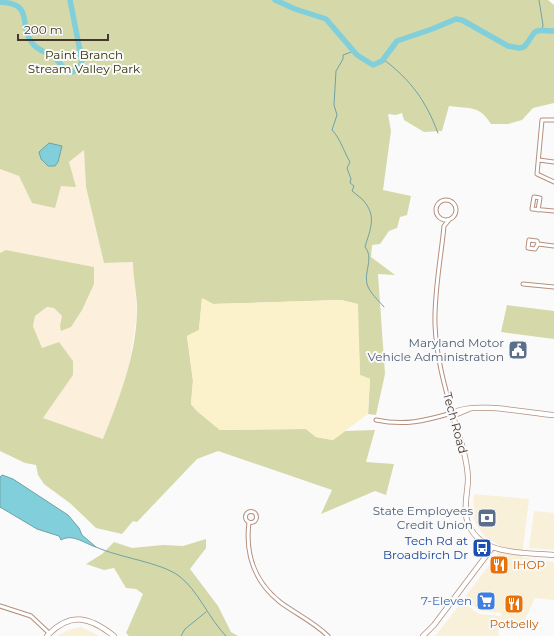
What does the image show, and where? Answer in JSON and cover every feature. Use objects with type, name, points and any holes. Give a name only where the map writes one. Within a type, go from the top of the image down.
[{"type":"street","points":[[554,120],[542,120],[537,174],[554,182]]},
{"type":"street","points":[[539,160],[554,162]]},
{"type":"street","name":"Tech Road","points":[[444,226],[436,215],[435,208],[439,202],[448,200],[453,202],[456,208],[454,216],[448,220],[444,226],[436,301],[435,325],[440,367],[468,476],[467,519],[478,538],[492,548]]},
{"type":"street","points":[[538,210],[554,211]]},
{"type":"street","points":[[440,219],[448,220]]},
{"type":"street","points":[[538,244],[554,246]]},
{"type":"street","points":[[523,284],[554,287]]},
{"type":"street","points":[[376,420],[406,424],[452,412],[463,412],[470,408],[554,415]]},
{"type":"street","points":[[249,522],[248,533],[250,556],[253,565],[264,585],[281,603],[310,620],[328,636]]},
{"type":"street","points":[[423,636],[434,625],[492,548],[554,555]]},
{"type":"street","points":[[0,606],[31,616],[48,635],[64,622],[83,619],[96,623],[114,636]]},
{"type":"shaded area","points":[[84,150],[86,187],[104,263],[133,262],[137,314],[130,360],[123,389],[103,439],[43,418],[73,375],[42,348],[33,326],[35,316],[47,307],[54,308],[62,316],[60,326],[94,267],[6,250],[0,253],[0,169],[19,176],[32,203],[61,186],[69,162]]},
{"type":"shaded area","points":[[474,494],[529,499],[522,557],[554,562],[554,600],[535,598],[524,622],[500,620],[501,613],[480,611],[464,598],[497,555],[499,545],[485,537],[476,524],[473,516]]},
{"type":"shaded area","points":[[534,511],[554,513],[554,550],[529,548]]},
{"type":"shaded area","points":[[462,602],[479,614],[500,616],[498,636],[435,636]]},
{"type":"shaded area","points":[[81,627],[100,636],[57,636],[68,630]]},
{"type":"green space","name":"Paint Branch Stream Valley Park","points":[[0,0],[548,0],[554,5],[554,103],[533,108],[522,120],[508,124],[491,124],[487,118],[474,109],[449,106],[442,131],[424,132],[404,120],[402,113],[396,115],[388,114],[391,131],[383,190],[411,196],[407,215],[400,217],[397,228],[389,231],[380,244],[372,245],[371,257],[395,275],[378,274],[385,374],[376,415],[368,414],[370,379],[360,375],[357,304],[341,300],[213,304],[202,298],[199,330],[187,336],[193,381],[191,404],[197,411],[220,430],[306,429],[316,437],[333,440],[345,431],[375,430],[366,462],[394,464],[386,495],[375,491],[321,514],[332,490],[218,451],[197,459],[137,522],[133,521],[122,534],[96,528],[71,504],[44,484],[38,475],[36,465],[25,463],[0,451],[0,253],[6,250],[94,267],[94,284],[82,310],[71,327],[61,331],[60,326],[62,316],[54,308],[47,307],[35,316],[33,326],[42,348],[59,342],[73,361],[73,375],[43,418],[103,439],[130,363],[136,331],[137,308],[133,262],[104,263],[86,187],[84,150],[69,162],[76,187],[61,186],[55,208],[32,203],[19,176],[0,169]]},
{"type":"green space","points":[[507,305],[554,311],[554,339],[501,332]]},
{"type":"green space","points":[[206,539],[206,548],[190,569],[218,606],[231,632],[238,636],[129,636],[126,633],[143,594],[136,589],[126,588],[114,568],[104,570],[86,564],[102,554],[114,542],[132,548],[163,545],[183,546]]},
{"type":"sand","points":[[202,298],[213,304],[341,300],[358,304],[360,375],[370,379],[368,414],[333,440],[316,437],[306,429],[220,430],[197,411],[191,404],[193,381],[187,336],[199,330]]},
{"type":"water","points":[[49,143],[62,146],[58,162],[55,166],[48,166],[41,159],[39,152]]},
{"type":"water","points":[[2,475],[13,479],[68,515],[79,528],[82,535],[96,547],[74,538],[65,538],[61,540],[59,536],[37,529],[0,507],[0,477]]},
{"type":"waterway","points":[[0,2],[18,7],[22,11],[28,37],[35,47],[51,55],[65,69],[73,72],[80,66],[82,61],[70,0]]},
{"type":"waterway","points":[[275,0],[295,9],[326,19],[357,55],[373,65],[382,61],[397,41],[456,19],[462,20],[508,46],[519,48],[524,47],[534,32],[540,30],[554,31]]},
{"type":"waterway","points":[[539,0],[543,25],[542,30]]},
{"type":"waterway","points":[[354,51],[343,55],[343,59],[336,71],[334,105],[337,115],[332,130],[340,141],[350,162],[347,168],[351,179],[350,183],[354,186],[352,191],[362,199],[370,211],[371,223],[365,247],[369,256],[366,279],[368,287],[384,307]]},
{"type":"waterway","points":[[383,59],[410,83],[423,101],[438,133]]},
{"type":"waterway","points":[[96,547],[161,567],[179,576],[192,589],[226,636]]},
{"type":"waterway","points":[[181,636],[185,629],[206,612]]},
{"type":"place","name":"Maryland Motor Vehicle Administration","points":[[518,350]]},
{"type":"place","name":"State Employees Credit Union","points":[[487,518]]},
{"type":"place","name":"Tech Rd at Broadbirch Dr","points":[[482,548]]},
{"type":"place","name":"IHOP","points":[[499,565]]},
{"type":"place","name":"7-Eleven","points":[[486,601]]},
{"type":"place","name":"Potbelly","points":[[514,604]]}]
